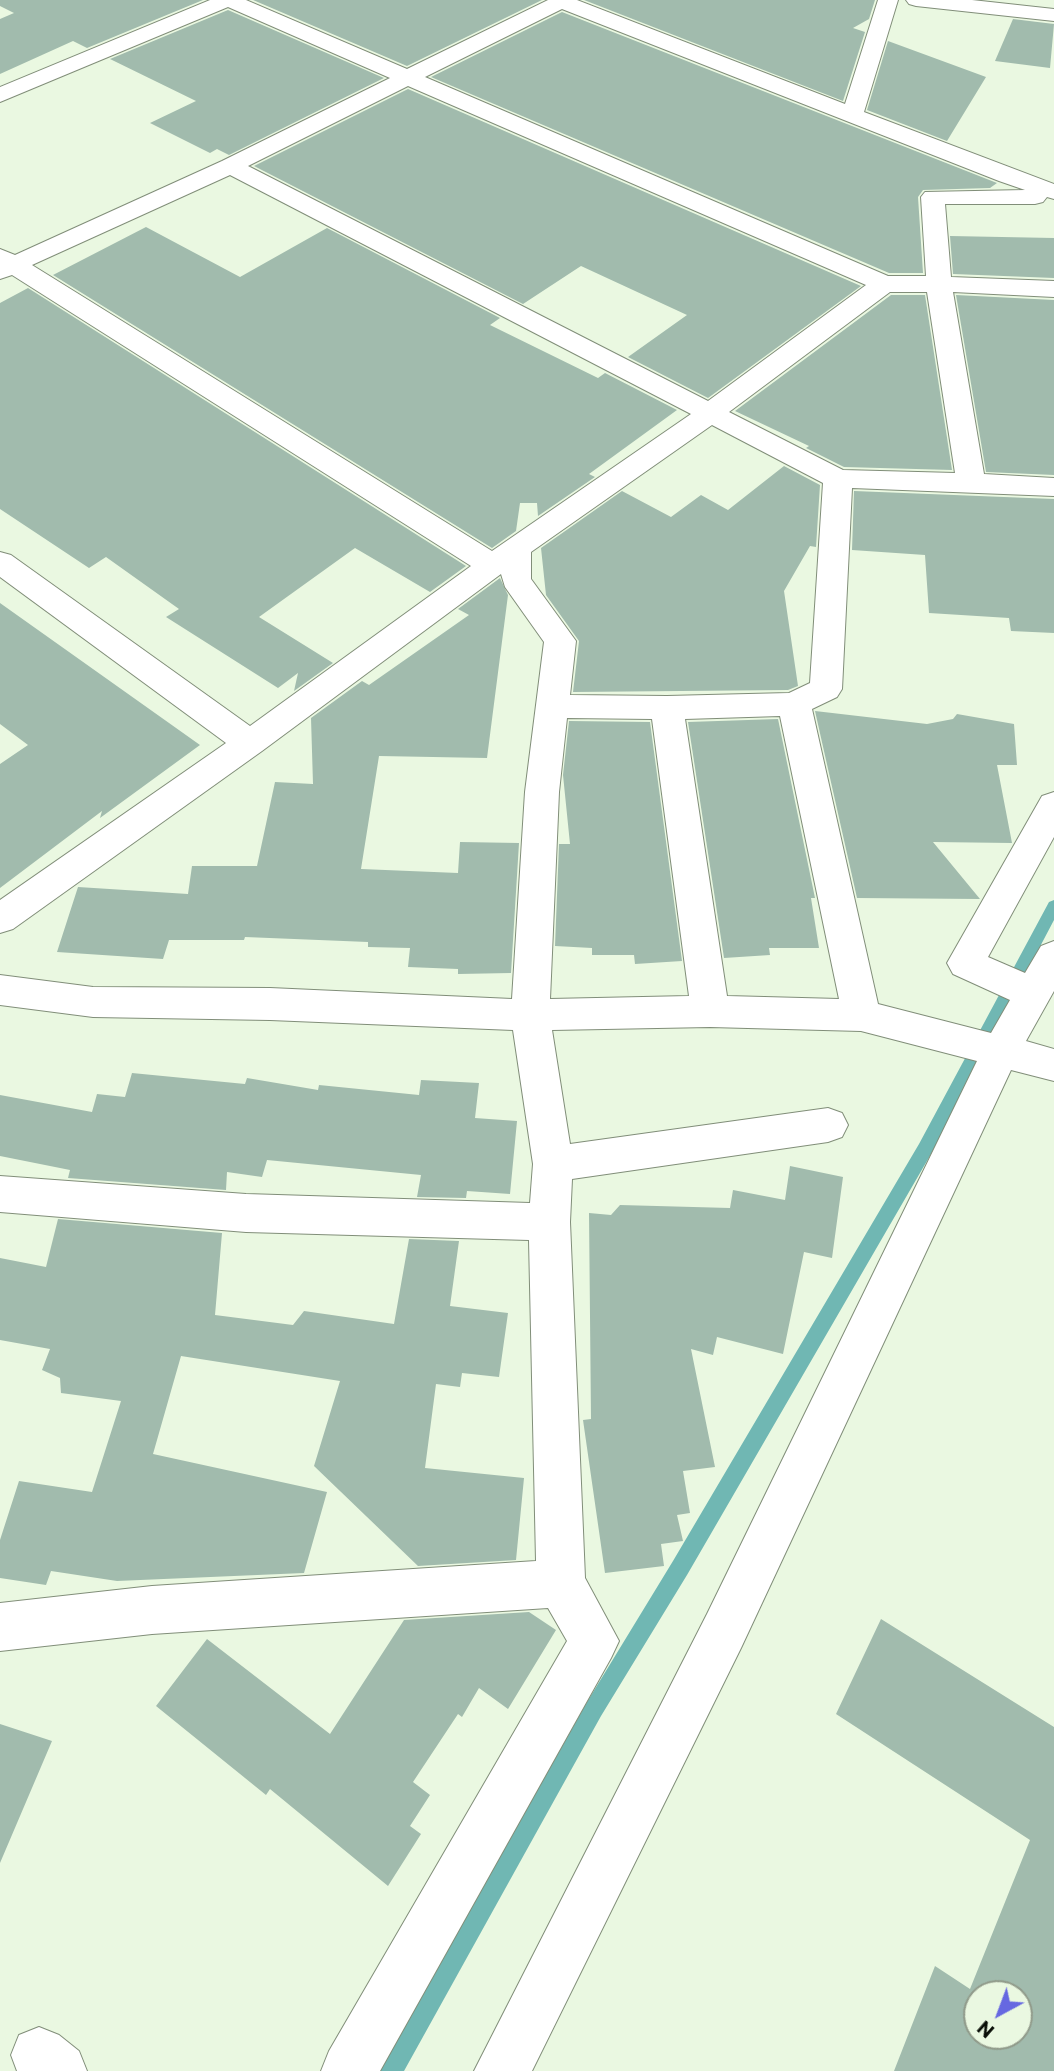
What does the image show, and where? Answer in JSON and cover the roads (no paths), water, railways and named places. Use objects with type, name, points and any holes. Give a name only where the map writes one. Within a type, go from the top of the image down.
[{"type":"street","points":[[0,96],[228,0],[884,284],[1054,289]]},
{"type":"street","points":[[853,113],[888,0]]},
{"type":"street","points":[[916,0],[1054,15]]},
{"type":"street","points":[[5,264],[229,166],[562,1],[853,113],[1007,176],[1054,191]]},
{"type":"street","points":[[229,166],[838,479],[1054,487]]},
{"type":"street","points":[[971,482],[940,284],[933,197],[1054,198]]},
{"type":"street","points":[[5,264],[504,556],[516,580],[560,641],[541,792],[530,1014],[553,1164],[549,1222],[561,1583],[594,1641],[349,2071]]},
{"type":"street","points":[[0,919],[250,743],[504,556],[709,414],[884,284]]},
{"type":"street","points":[[552,706],[667,708],[794,704],[826,689],[838,479]]},
{"type":"street","points":[[0,562],[250,743]]},
{"type":"street","points":[[794,704],[861,1016]]},
{"type":"street","points":[[667,708],[710,1011]]},
{"type":"street","points":[[1033,993],[966,963],[1054,805]]},
{"type":"street","points":[[502,2071],[724,1631],[1002,1051],[1054,956]]},
{"type":"street","points":[[0,990],[93,1002],[271,1004],[530,1014],[710,1011],[861,1016],[1054,1065]]},
{"type":"street","points":[[553,1164],[828,1125]]},
{"type":"street","points":[[0,1194],[246,1213],[549,1222]]},
{"type":"street","points":[[0,1627],[152,1610],[561,1583]]},
{"type":"waterway","points":[[391,2071],[594,1709],[680,1568],[925,1149],[1054,906]]}]
